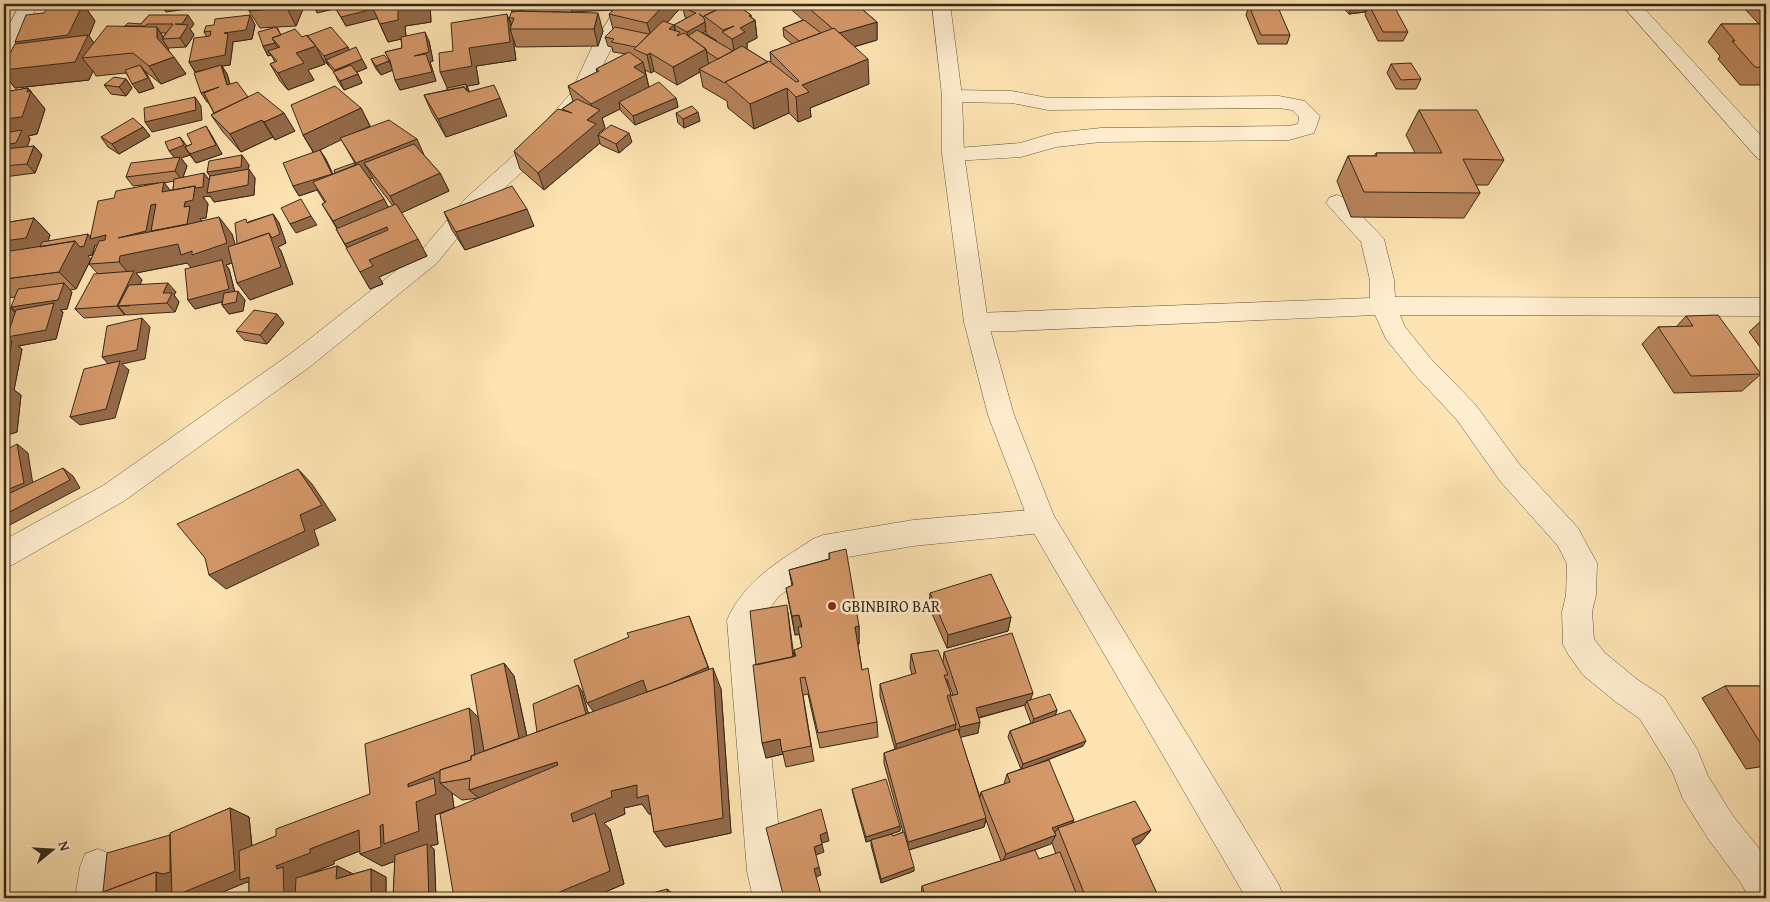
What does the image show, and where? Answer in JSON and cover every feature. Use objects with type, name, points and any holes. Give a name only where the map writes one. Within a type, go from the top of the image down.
[{"type":"street","points":[[4,53],[29,4]]},
{"type":"street","points":[[4,555],[122,487],[302,359],[429,257],[473,204],[532,150],[579,96],[603,44],[627,4]]},
{"type":"street","points":[[941,4],[952,96],[953,154],[976,322],[1001,415],[1042,521],[1266,898]]},
{"type":"street","points":[[1630,4],[1766,154]]},
{"type":"street","points":[[952,96],[1012,97],[1048,104],[1279,102],[1298,105],[1310,116],[1307,128],[1289,133],[1101,135],[1054,140],[1021,150],[953,154]]},
{"type":"street","points":[[1048,104],[1054,140]]},
{"type":"street","points":[[1337,203],[1372,239],[1382,280],[1383,306],[1395,332],[1423,367],[1466,412],[1510,473],[1568,537],[1582,563],[1581,595],[1577,612],[1579,644],[1594,664],[1627,691],[1652,708],[1685,761],[1695,787],[1721,828],[1754,870],[1766,893]]},
{"type":"street","points":[[976,322],[1383,306],[1766,307]]},
{"type":"street","points":[[771,898],[765,871],[742,620],[768,586],[823,548],[913,533],[1042,521]]},
{"type":"building","points":[[51,4],[83,4],[68,35],[15,42],[26,15],[44,13]]},
{"type":"building","points":[[252,4],[289,4],[287,8],[249,11]]},
{"type":"building","points":[[333,4],[371,4],[373,9],[341,17]]},
{"type":"building","points":[[371,4],[424,5],[398,9],[398,20],[380,24]]},
{"type":"building","points":[[620,4],[665,4],[647,23],[609,14]]},
{"type":"building","points":[[690,4],[699,4],[716,10],[704,17],[699,14],[704,18],[705,22],[687,32],[674,25],[696,13],[683,8]]},
{"type":"building","points":[[729,4],[736,4],[755,20],[740,28],[745,32],[732,39],[722,32],[734,26],[723,30],[704,16]]},
{"type":"building","points":[[804,4],[856,4],[877,22],[839,33]]},
{"type":"building","points":[[521,5],[521,11],[512,12],[511,6]]},
{"type":"building","points":[[1277,5],[1290,35],[1261,35],[1249,6]]},
{"type":"building","points":[[1369,5],[1394,6],[1408,32],[1383,32]]},
{"type":"building","points":[[512,11],[598,13],[594,29],[510,29],[514,18],[509,18]]},
{"type":"building","points":[[507,14],[510,42],[469,48],[472,66],[440,72],[439,53],[453,51],[451,23]]},
{"type":"building","points":[[149,15],[188,15],[182,24],[175,24],[188,25],[180,38],[162,39],[173,24],[125,26],[128,23],[141,24]]},
{"type":"building","points":[[250,15],[246,30],[224,33],[228,34],[225,55],[189,62],[194,38],[210,36],[211,31],[204,32],[206,26],[214,25],[215,19]]},
{"type":"building","points":[[804,20],[821,33],[799,41],[783,28]]},
{"type":"building","points":[[663,21],[674,25],[669,29],[680,32],[677,36],[684,33],[706,49],[673,67],[650,53],[647,55],[634,49]]},
{"type":"building","points":[[1721,24],[1766,24],[1766,68],[1755,67],[1732,41],[1735,41]]},
{"type":"building","points":[[107,26],[157,27],[157,38],[174,57],[149,66],[133,53],[82,58]]},
{"type":"building","points":[[276,27],[281,35],[272,38],[275,43],[263,46],[258,32]]},
{"type":"building","points":[[331,27],[348,47],[324,56],[307,36]]},
{"type":"building","points":[[615,27],[649,34],[636,47],[611,42],[614,39],[605,37]]},
{"type":"building","points":[[834,28],[868,59],[802,85],[809,92],[796,97],[787,88],[750,104],[725,82],[769,61],[796,82],[799,81],[770,52]]},
{"type":"building","points":[[295,29],[302,37],[307,35],[316,46],[296,53],[304,63],[278,73],[270,64],[277,61],[268,51],[280,47],[272,38]]},
{"type":"building","points":[[697,30],[733,51],[718,59],[688,36]]},
{"type":"building","points":[[425,32],[429,52],[414,56],[426,54],[432,72],[395,80],[390,61],[385,52],[402,48],[401,37]]},
{"type":"building","points":[[88,35],[75,62],[4,70],[4,64],[15,44]]},
{"type":"building","points":[[742,46],[768,62],[725,83],[699,69]]},
{"type":"building","points":[[356,47],[362,59],[335,70],[326,60]]},
{"type":"building","points":[[629,52],[643,62],[634,67],[646,75],[591,104],[568,86],[599,71],[596,69]]},
{"type":"building","points":[[384,55],[389,61],[376,66],[371,59]]},
{"type":"building","points":[[1411,63],[1421,79],[1401,80],[1391,64]]},
{"type":"building","points":[[140,65],[148,78],[132,84],[125,70]]},
{"type":"building","points":[[221,65],[227,85],[237,82],[248,97],[214,113],[204,93],[219,87],[201,93],[194,73]]},
{"type":"building","points":[[351,65],[358,74],[340,81],[333,72]]},
{"type":"building","points":[[114,77],[126,79],[119,87],[104,85]]},
{"type":"building","points":[[659,82],[676,98],[633,116],[619,102]]},
{"type":"building","points":[[466,84],[467,91],[464,87],[447,90],[447,88]]},
{"type":"building","points":[[494,85],[500,98],[438,119],[424,95],[464,87],[468,92]]},
{"type":"building","points":[[335,86],[361,108],[303,135],[291,105]]},
{"type":"building","points":[[28,88],[27,92],[31,91],[22,117],[4,119],[4,92]]},
{"type":"building","points":[[258,92],[284,113],[230,134],[211,115]]},
{"type":"building","points":[[195,97],[196,110],[145,122],[144,108]]},
{"type":"building","points":[[577,99],[600,110],[587,120],[596,124],[538,173],[514,151],[558,109],[572,113],[562,109]]},
{"type":"building","points":[[692,106],[698,112],[683,119],[676,113]]},
{"type":"building","points":[[1419,110],[1477,110],[1504,160],[1463,159],[1480,193],[1364,192],[1348,156],[1377,156],[1376,153],[1442,153]]},
{"type":"building","points":[[133,118],[143,127],[112,144],[101,137]]},
{"type":"building","points":[[389,120],[417,139],[356,163],[340,138]]},
{"type":"building","points":[[611,125],[629,133],[616,144],[598,135]]},
{"type":"building","points":[[206,126],[216,145],[190,154],[185,147],[192,144],[187,134]]},
{"type":"building","points":[[22,130],[16,143],[4,145],[4,133]]},
{"type":"building","points":[[180,137],[184,145],[169,151],[165,142]]},
{"type":"building","points":[[414,144],[440,173],[390,196],[364,163]]},
{"type":"building","points":[[34,146],[27,164],[4,166],[4,149]]},
{"type":"building","points":[[320,150],[332,174],[293,186],[283,163]]},
{"type":"building","points":[[242,155],[241,167],[207,172],[209,161]]},
{"type":"building","points":[[180,157],[175,171],[126,177],[131,163]]},
{"type":"building","points":[[354,163],[355,165],[335,173],[334,170]]},
{"type":"building","points":[[359,164],[384,199],[333,221],[322,204],[326,202],[313,182]]},
{"type":"building","points":[[249,169],[248,185],[207,193],[210,176]]},
{"type":"building","points":[[204,173],[203,187],[196,188],[195,186],[173,190],[174,179]]},
{"type":"building","points":[[164,182],[162,192],[195,186],[193,200],[185,202],[184,207],[190,206],[187,224],[151,231],[156,204],[151,205],[146,231],[118,238],[185,225],[219,217],[227,243],[192,255],[192,251],[181,255],[178,244],[120,256],[119,262],[89,264],[99,241],[105,240],[106,235],[90,239],[98,201],[114,198],[116,191]]},
{"type":"building","points":[[512,186],[527,209],[456,232],[444,212]]},
{"type":"building","points":[[301,199],[311,216],[290,224],[281,208]]},
{"type":"building","points":[[396,204],[418,239],[369,260],[373,266],[360,272],[346,248],[388,230],[387,227],[345,244],[336,229]]},
{"type":"building","points":[[273,214],[280,234],[272,238],[269,233],[237,244],[235,223],[246,219],[247,223]]},
{"type":"building","points":[[34,218],[26,238],[4,241],[4,223]]},
{"type":"building","points":[[269,233],[281,267],[237,283],[228,247]]},
{"type":"building","points":[[88,234],[84,246],[80,247],[75,241],[40,247],[42,242]]},
{"type":"building","points":[[75,241],[59,272],[4,279],[4,252]]},
{"type":"building","points":[[222,260],[229,289],[188,300],[185,269]]},
{"type":"building","points":[[134,271],[117,306],[75,309],[94,274]]},
{"type":"building","points":[[64,283],[58,300],[11,307],[18,289]]},
{"type":"building","points":[[168,283],[163,293],[172,293],[167,303],[118,306],[129,285]]},
{"type":"building","points":[[238,291],[236,302],[222,305],[224,293]]},
{"type":"building","points":[[54,303],[46,330],[7,337],[16,310]]},
{"type":"building","points":[[254,310],[277,314],[260,335],[236,331]]},
{"type":"building","points":[[1718,315],[1761,374],[1691,376],[1658,327],[1693,326],[1686,316]]},
{"type":"building","points":[[142,318],[137,350],[102,357],[107,326]]},
{"type":"building","points":[[12,341],[4,381],[4,343]]},
{"type":"building","points":[[120,361],[106,409],[70,417],[84,369]]},
{"type":"building","points":[[17,444],[24,483],[4,491],[4,451]]},
{"type":"building","points":[[63,468],[70,480],[4,515],[4,496]]},
{"type":"building","points":[[298,469],[322,505],[300,515],[305,531],[209,575],[205,558],[177,524]]},
{"type":"building","points":[[846,549],[859,626],[855,627],[862,670],[868,668],[877,722],[818,733],[805,677],[800,678],[811,746],[782,752],[780,739],[762,743],[753,665],[796,656],[794,650],[802,647],[798,627],[802,627],[799,615],[792,616],[786,588],[793,585],[789,570],[830,559],[829,553]]},
{"type":"building","points":[[991,574],[1011,617],[948,635],[930,593]]},
{"type":"building","points":[[787,605],[793,657],[756,665],[750,611]]},
{"type":"building","points":[[689,616],[708,667],[647,692],[643,680],[587,703],[574,660],[629,637],[627,633]]},
{"type":"building","points":[[1012,633],[1033,693],[976,708],[980,722],[960,727],[950,696],[958,694],[944,652]]},
{"type":"building","points":[[938,650],[948,675],[944,675],[951,694],[947,696],[956,724],[896,744],[880,684],[916,673],[911,654]]},
{"type":"building","points":[[504,663],[519,738],[484,751],[471,675]]},
{"type":"building","points":[[713,668],[723,818],[654,832],[648,795],[637,798],[637,785],[611,791],[612,797],[571,814],[573,822],[595,813],[610,871],[545,898],[454,898],[440,814],[558,765],[557,762],[469,790],[470,778],[440,783],[440,770],[471,760],[471,756]]},
{"type":"building","points":[[578,685],[586,714],[537,732],[533,704]]},
{"type":"building","points":[[1725,686],[1766,686],[1766,752]]},
{"type":"building","points":[[1050,694],[1057,710],[1034,719],[1027,701]]},
{"type":"building","points":[[469,708],[475,755],[471,756],[471,760],[440,770],[408,784],[408,787],[434,778],[436,794],[416,802],[419,831],[384,844],[383,824],[380,826],[381,847],[360,854],[359,830],[310,849],[310,853],[276,866],[277,869],[283,867],[284,893],[271,898],[249,898],[249,877],[240,880],[239,851],[276,836],[276,829],[370,794],[365,744]]},
{"type":"building","points":[[1070,710],[1086,741],[1023,764],[1010,731]]},
{"type":"building","points":[[958,729],[986,818],[908,842],[884,753]]},
{"type":"building","points":[[1049,760],[1074,820],[1052,828],[1056,835],[1006,854],[981,792],[1010,782],[1007,774]]},
{"type":"building","points":[[886,779],[900,826],[866,837],[852,789]]},
{"type":"building","points":[[1135,801],[1151,830],[1132,839],[1159,898],[1086,898],[1058,828]]},
{"type":"building","points":[[230,808],[235,871],[172,897],[170,833]]},
{"type":"building","points":[[821,809],[827,832],[820,835],[822,844],[814,847],[819,867],[814,869],[822,898],[784,898],[766,828]]},
{"type":"building","points":[[904,832],[914,867],[881,879],[871,840]]},
{"type":"building","points":[[170,835],[170,872],[163,874],[156,872],[103,892],[107,853]]},
{"type":"building","points":[[427,844],[429,898],[393,898],[395,855]]},
{"type":"building","points":[[1035,850],[1039,859],[1060,852],[1078,898],[926,898],[922,886]]},
{"type":"building","points":[[337,866],[336,879],[371,869],[371,898],[295,898],[296,878]]},
{"type":"building","points":[[156,872],[156,898],[90,898],[90,897]]},
{"type":"building","points":[[667,889],[669,898],[634,898]]},
{"type":"building","points":[[918,892],[920,898],[900,898]]},
{"type":"place","name":"GBINBIRO BAR","points":[[832,606]]}]
